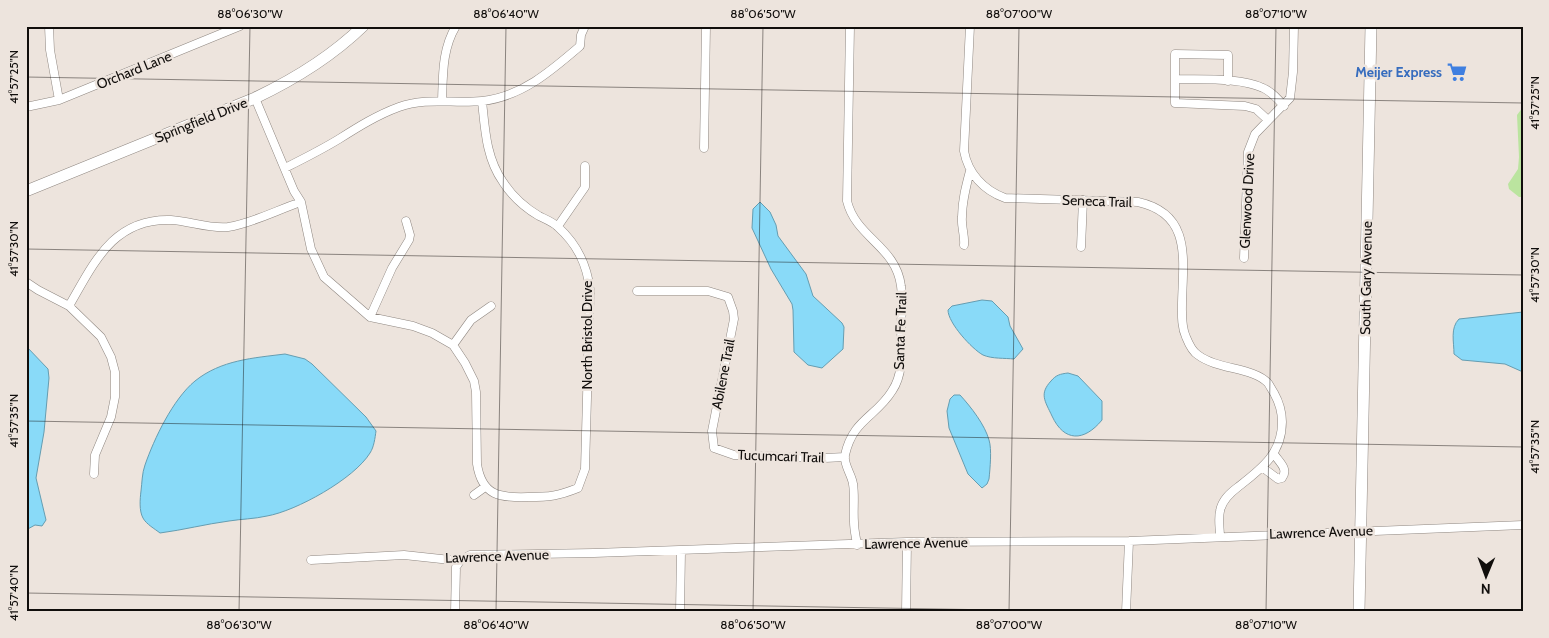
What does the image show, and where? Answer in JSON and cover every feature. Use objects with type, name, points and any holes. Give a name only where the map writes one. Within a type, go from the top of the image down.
[{"type":"main road","name":"Springfield Drive","points":[[26,191],[255,98],[287,83],[314,66],[363,26]]},
{"type":"main road","name":"South Gary Avenue","points":[[1358,612],[1371,26]]},
{"type":"street","points":[[49,26],[50,50],[59,100]]},
{"type":"street","points":[[442,101],[443,62],[447,46],[456,26]]},
{"type":"street","points":[[285,168],[376,116],[412,104],[442,101],[482,101],[519,91],[545,76],[580,46],[581,35],[585,26]]},
{"type":"street","points":[[704,148],[706,26]]},
{"type":"street","name":"Santa Fe Trail","points":[[845,457],[852,437],[860,424],[888,397],[897,384],[901,367],[902,294],[900,277],[894,263],[888,254],[854,219],[847,201],[850,26]]},
{"type":"street","name":"Seneca Trail","points":[[970,26],[964,151],[966,164],[970,171],[988,191],[1005,198],[1138,202],[1157,208],[1170,218],[1178,231],[1183,246],[1182,321],[1186,336],[1196,354],[1216,365],[1248,372],[1267,382],[1279,403],[1282,421],[1281,437],[1274,454],[1262,467],[1227,496],[1220,510],[1220,537]]},
{"type":"street","points":[[1175,79],[1228,82],[1257,86],[1274,95],[1284,106],[1290,98],[1293,72],[1294,26]]},
{"type":"street","name":"Orchard Lane","points":[[26,107],[59,100],[238,27]]},
{"type":"street","points":[[1228,82],[1228,55],[1175,54],[1175,103],[1245,106],[1256,109],[1268,120]]},
{"type":"street","points":[[255,98],[301,202],[311,249],[324,278],[370,317],[423,329],[452,345],[465,363],[474,381],[478,405],[478,475],[486,487],[474,495]]},
{"type":"street","name":"North Bristol Drive","points":[[482,101],[487,146],[499,176],[519,202],[558,226],[576,247],[588,274],[590,290],[586,464],[578,488],[552,497],[508,498],[496,494],[486,487]]},
{"type":"street","name":"Glenwood Drive","points":[[1244,258],[1248,152],[1255,134],[1284,106]]},
{"type":"street","points":[[558,226],[585,187],[585,166]]},
{"type":"street","points":[[964,245],[963,202],[970,171]]},
{"type":"street","points":[[1081,247],[1082,200]]},
{"type":"street","points":[[70,306],[106,246],[118,235],[137,225],[172,220],[212,227],[228,227],[301,202]]},
{"type":"street","points":[[370,317],[392,268],[409,240],[410,235],[406,221]]},
{"type":"street","points":[[26,282],[44,294],[70,306],[101,337],[111,357],[115,372],[116,391],[113,408],[94,455],[94,474]]},
{"type":"street","name":"Abilene Trail","points":[[637,291],[708,291],[728,297],[734,319],[712,431],[714,448],[718,450]]},
{"type":"street","points":[[452,345],[471,320],[491,306]]},
{"type":"street","name":"Tucumcari Trail","points":[[718,450],[734,455],[845,457]]},
{"type":"street","points":[[1262,467],[1278,478],[1282,478],[1285,470],[1274,454]]},
{"type":"street","points":[[845,457],[853,484],[854,523],[857,545]]},
{"type":"street","name":"Lawrence Avenue","points":[[311,560],[404,555],[460,561],[470,555],[682,551],[907,542],[1129,541],[1523,525]]},
{"type":"street","points":[[1126,612],[1129,541]]},
{"type":"street","points":[[906,612],[907,542]]},
{"type":"street","points":[[680,612],[682,551]]},
{"type":"street","points":[[455,612],[456,567],[460,561]]},
{"type":"green space","points":[[1523,107],[1523,197],[1519,197],[1509,189],[1508,184],[1518,169],[1517,115]]},
{"type":"water","points":[[760,202],[770,212],[776,225],[778,236],[806,274],[813,296],[844,327],[843,349],[822,368],[808,365],[794,352],[792,304],[771,269],[752,228],[753,209]]},
{"type":"water","points":[[982,300],[992,301],[1008,317],[1010,326],[1023,349],[1014,359],[994,358],[983,355],[967,342],[952,322],[948,310],[952,306]]},
{"type":"water","points":[[1523,312],[1523,372],[1505,364],[1462,360],[1454,354],[1453,331],[1459,319]]},
{"type":"water","points":[[26,346],[48,369],[49,378],[44,432],[36,478],[46,520],[42,526],[35,525],[26,530]]},
{"type":"water","points":[[285,354],[305,359],[312,364],[366,417],[376,431],[370,453],[362,463],[338,483],[293,508],[262,517],[220,522],[160,533],[146,522],[140,508],[143,471],[159,432],[179,398],[195,381],[216,368],[238,361]]},
{"type":"water","points":[[1068,373],[1078,376],[1102,401],[1102,420],[1088,432],[1075,436],[1062,431],[1057,425],[1044,398],[1045,390],[1053,379],[1058,375]]},
{"type":"water","points":[[954,395],[960,395],[973,411],[981,422],[989,440],[991,454],[989,479],[982,488],[968,474],[949,428],[947,411],[950,399]]},
{"type":"place","name":"Meijer Express","points":[[1457,72]]}]
